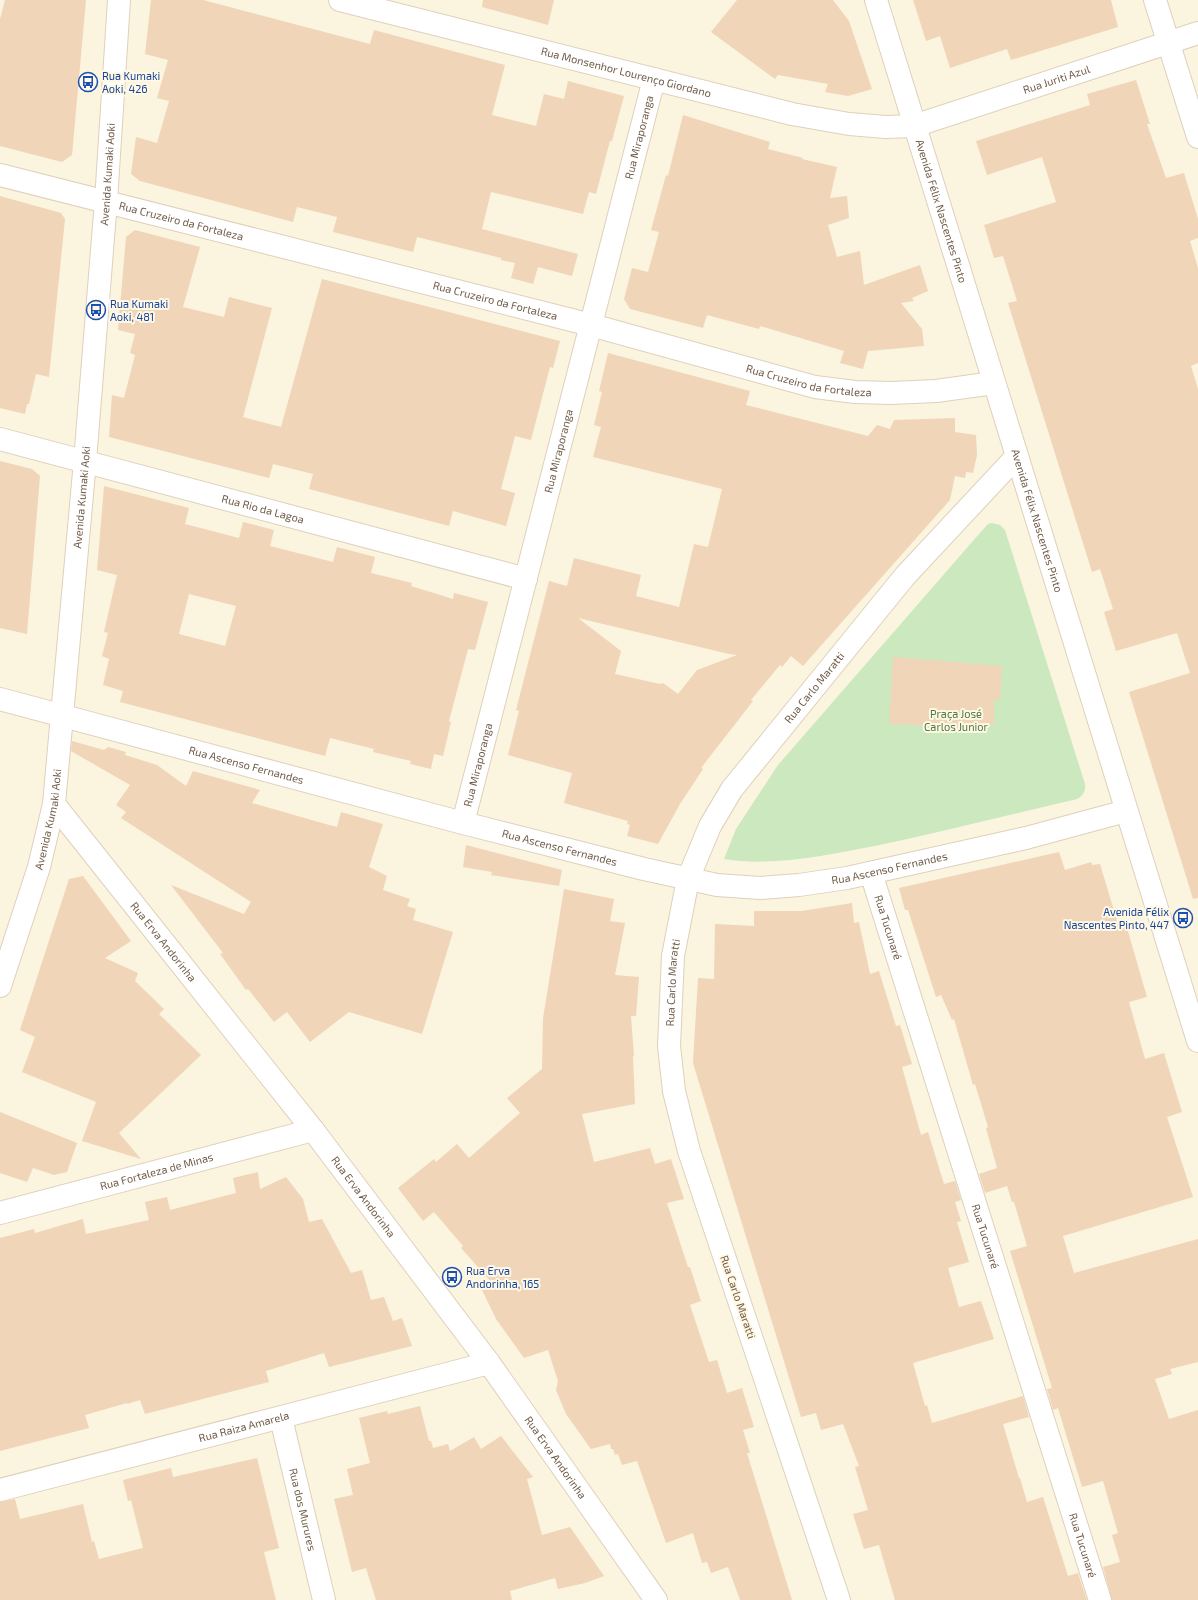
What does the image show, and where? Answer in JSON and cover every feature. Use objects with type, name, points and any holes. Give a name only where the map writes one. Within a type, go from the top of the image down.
[{"type":"street","name":"Avenida Kumaki Aoki","points":[[0,986],[39,867],[54,804],[85,461],[106,201],[119,0]]},
{"type":"street","name":"Rua Monsenhor Lourenço Giordano","points":[[340,0],[806,117],[849,124],[886,127],[914,126]]},
{"type":"street","points":[[1155,0],[1198,137]]},
{"type":"street","name":"Avenida Félix Nascentes Pinto","points":[[874,2],[1017,456],[1198,1041]]},
{"type":"street","name":"Rua Juriti Azul","points":[[914,126],[1198,33]]},
{"type":"street","name":"Rua Miraporanga","points":[[463,823],[654,80]]},
{"type":"street","name":"Rua Cruzeiro da Fortaleza","points":[[0,175],[592,325],[815,387],[848,392],[891,393],[936,391],[994,383]]},
{"type":"street","name":"Rua Rio da Lagoa","points":[[0,439],[526,579]]},
{"type":"street","name":"Rua Carlo Maratti","points":[[839,1600],[689,1151],[674,1091],[668,1046],[673,956],[688,879],[710,826],[732,789],[905,576],[1017,456]]},
{"type":"street","name":"Rua Ascenso Fernandes","points":[[0,699],[463,823],[717,885],[760,888],[799,885],[871,873],[1026,838],[1126,811]]},
{"type":"street","name":"Rua Erva Andorinha","points":[[54,804],[313,1130],[489,1364],[654,1599]]},
{"type":"street","name":"Rua Tucunaré","points":[[871,873],[1100,1600]]},
{"type":"street","name":"Rua Fortaleza de Minas","points":[[0,1213],[313,1130]]},
{"type":"street","name":"Rua Raiza Amarela","points":[[0,1490],[489,1364]]},
{"type":"street","name":"Rua dos Murures","points":[[280,1418],[324,1600]]},
{"type":"green space","name":"Praça José Carlos Junior","points":[[992,523],[1000,525],[1005,530],[1085,784],[1085,789],[1082,795],[1077,799],[900,841],[838,853],[800,859],[761,862],[724,859],[736,829],[778,765],[979,534],[988,524]]},
{"type":"building","points":[[5,0],[86,0],[72,155],[62,162],[0,146],[0,19]]},
{"type":"building","points":[[151,0],[203,0],[370,44],[374,30],[505,65],[492,115],[536,126],[544,94],[564,99],[568,81],[624,96],[596,194],[589,192],[583,214],[491,192],[482,229],[578,254],[572,276],[538,267],[533,284],[511,278],[515,263],[501,260],[501,258],[417,237],[413,252],[333,232],[337,217],[297,207],[293,222],[140,181],[131,174],[136,137],[157,143],[169,101],[157,98],[168,60],[145,54]]},
{"type":"building","points":[[483,0],[554,0],[548,25],[482,7]]},
{"type":"building","points":[[737,0],[833,0],[849,21],[872,89],[848,96],[825,92],[828,84],[778,75],[775,79],[711,32]]},
{"type":"building","points":[[913,0],[1111,0],[1118,27],[1011,60],[1007,49],[950,68],[940,36],[926,41]]},
{"type":"building","points":[[1136,80],[1150,124],[1147,124],[1166,178],[1184,173],[1198,219],[1198,238],[1190,241],[1198,268],[1198,363],[1191,366],[1198,389],[1198,898],[1193,899],[1129,692],[1190,673],[1177,633],[1116,651],[1104,612],[1113,609],[1100,569],[1092,572],[1008,303],[1017,301],[1003,256],[994,258],[984,225],[1056,202],[1042,157],[987,175],[976,141],[1090,105],[1087,94]]},
{"type":"building","points":[[683,115],[770,142],[768,149],[837,167],[830,198],[847,196],[849,218],[828,225],[837,257],[860,251],[864,285],[920,265],[928,291],[912,298],[914,301],[901,303],[922,329],[924,346],[868,351],[863,369],[840,363],[844,351],[760,326],[759,329],[707,315],[703,328],[630,309],[624,299],[632,268],[648,272],[659,232],[651,230],[666,175],[668,176]]},
{"type":"building","points":[[0,196],[61,213],[65,219],[49,377],[36,374],[29,404],[27,404],[25,414],[0,408]]},
{"type":"building","points":[[135,230],[200,247],[183,307],[224,317],[229,297],[272,308],[243,417],[281,427],[322,279],[560,341],[553,368],[550,367],[531,440],[515,436],[501,489],[515,493],[506,526],[453,511],[449,526],[309,489],[313,474],[273,464],[269,478],[109,437],[112,395],[124,398],[135,355],[130,353],[135,334],[118,330],[126,237]]},
{"type":"building","points":[[608,353],[750,391],[746,405],[868,436],[877,425],[890,429],[894,420],[955,418],[955,432],[976,435],[977,455],[973,473],[966,472],[965,478],[955,476],[950,500],[803,666],[791,656],[782,667],[780,665],[751,700],[753,701],[701,768],[703,769],[680,804],[658,844],[627,836],[630,825],[627,824],[628,821],[564,803],[572,773],[508,755],[519,711],[516,710],[549,581],[567,586],[574,558],[641,575],[636,596],[679,607],[694,544],[708,547],[722,489],[593,457],[601,427],[594,425],[602,392],[599,391]],"holes":[[[578,618],[737,655],[697,670],[678,694],[663,683],[660,684],[615,674],[621,651]]]},
{"type":"building","points":[[0,461],[32,469],[40,476],[27,634],[0,628]]},
{"type":"building","points":[[104,486],[189,508],[185,524],[239,538],[243,522],[274,530],[270,546],[333,562],[337,547],[375,557],[371,573],[412,583],[411,586],[453,599],[454,593],[488,602],[475,650],[468,649],[449,721],[451,722],[443,756],[434,754],[431,769],[410,764],[411,761],[373,752],[374,749],[330,738],[325,756],[120,702],[123,691],[103,685],[109,659],[102,656],[108,633],[104,632],[117,575],[97,570]],"holes":[[[189,594],[236,606],[225,646],[179,634]]]},
{"type":"building","points":[[893,657],[1002,666],[1000,700],[994,699],[994,725],[960,723],[960,727],[889,724]]},
{"type":"building","points":[[72,741],[104,750],[108,747],[126,752],[125,755],[157,765],[186,786],[193,771],[260,790],[252,803],[322,823],[337,827],[341,812],[383,824],[369,867],[387,876],[383,890],[410,899],[407,906],[416,909],[413,920],[453,932],[422,1034],[349,1012],[310,1042],[287,1012],[274,1022],[248,989],[246,990],[220,954],[223,953],[171,885],[244,914],[251,902],[121,818],[126,812],[116,805],[130,785],[71,751]]},
{"type":"building","points":[[466,845],[562,870],[559,886],[491,875],[492,872],[463,867]]},
{"type":"building","points":[[1059,852],[1065,870],[1091,862],[1092,865],[1100,864],[1118,924],[1125,921],[1147,997],[1129,1002],[1145,1059],[1164,1053],[1182,1112],[1167,1117],[1193,1197],[1063,1236],[1074,1273],[1198,1239],[1198,1362],[1170,1369],[1172,1374],[1155,1379],[1169,1419],[1198,1410],[1198,1600],[1112,1600],[1103,1567],[1120,1562],[1112,1535],[1118,1533],[1103,1481],[1082,1487],[1058,1408],[1053,1410],[1047,1389],[1052,1388],[1010,1251],[1027,1246],[1014,1202],[1012,1202],[1007,1186],[985,1193],[979,1174],[997,1168],[986,1128],[988,1127],[975,1084],[973,1085],[954,1019],[952,1020],[941,995],[936,997],[908,910],[905,910],[899,888]]},
{"type":"building","points":[[83,876],[131,941],[105,958],[138,973],[135,981],[164,1009],[159,1014],[201,1055],[119,1133],[141,1159],[82,1141],[96,1102],[22,1072],[35,1037],[20,1030],[69,879]]},
{"type":"building","points":[[564,889],[614,899],[610,921],[625,923],[615,975],[639,977],[636,1016],[631,1016],[635,1104],[582,1114],[594,1162],[650,1148],[655,1164],[671,1159],[684,1199],[667,1203],[701,1301],[690,1305],[709,1362],[717,1360],[727,1393],[742,1388],[754,1427],[743,1430],[750,1453],[747,1453],[792,1600],[740,1600],[728,1567],[711,1573],[707,1562],[702,1563],[693,1533],[666,1543],[637,1461],[622,1465],[618,1454],[615,1455],[610,1444],[591,1449],[566,1414],[556,1390],[558,1381],[548,1350],[524,1358],[496,1319],[482,1290],[494,1285],[461,1248],[463,1246],[434,1212],[423,1221],[398,1188],[434,1159],[436,1162],[457,1144],[469,1158],[520,1113],[507,1098],[542,1069],[543,1018]]},
{"type":"building","points":[[852,903],[854,923],[859,922],[870,974],[879,971],[896,1026],[900,1025],[912,1064],[902,1067],[921,1135],[928,1132],[944,1184],[955,1181],[961,1200],[955,1202],[961,1221],[957,1222],[969,1262],[948,1268],[959,1307],[981,1301],[994,1339],[913,1363],[925,1406],[927,1405],[932,1423],[1023,1396],[1029,1417],[1003,1424],[1019,1478],[1027,1502],[1043,1497],[1068,1576],[1078,1573],[1087,1600],[895,1600],[879,1545],[864,1549],[853,1514],[868,1510],[855,1467],[859,1466],[843,1424],[821,1430],[816,1413],[801,1417],[693,1063],[698,978],[714,979],[715,924],[754,926],[754,911],[802,911]]},
{"type":"building","points":[[0,1112],[77,1143],[67,1172],[54,1175],[33,1168],[27,1182],[0,1173]]},
{"type":"building","points":[[258,1172],[260,1189],[286,1177],[303,1199],[309,1222],[322,1219],[351,1273],[362,1270],[371,1300],[384,1297],[393,1321],[402,1318],[412,1346],[329,1367],[324,1353],[266,1371],[269,1382],[145,1414],[140,1400],[127,1403],[85,1415],[89,1428],[0,1451],[0,1238],[34,1229],[35,1233],[83,1219],[86,1234],[149,1220],[145,1202],[167,1197],[170,1210],[236,1193],[233,1178]]},
{"type":"building","points":[[420,1406],[429,1441],[431,1441],[433,1448],[448,1444],[450,1451],[474,1437],[481,1449],[501,1436],[533,1477],[527,1479],[542,1535],[570,1527],[604,1576],[585,1583],[558,1589],[555,1578],[510,1591],[512,1600],[376,1600],[366,1568],[352,1572],[334,1499],[353,1495],[347,1469],[370,1463],[359,1418],[387,1411],[388,1414]]},
{"type":"building","points":[[257,1458],[279,1548],[264,1552],[276,1600],[0,1600],[0,1502],[15,1499],[20,1519],[83,1504],[92,1542],[94,1541],[99,1559],[143,1548],[131,1500],[128,1501],[123,1480],[171,1468],[173,1477]]},
{"type":"place","name":"Rua Kumaki Aoki, 426","points":[[88,82]]},
{"type":"place","name":"Rua Kumaki Aoki, 481","points":[[96,310]]},
{"type":"place","name":"Avenida Félix Nascentes Pinto, 447","points":[[1183,918]]},
{"type":"place","name":"Rua Erva Andorinha, 165","points":[[452,1277]]}]
